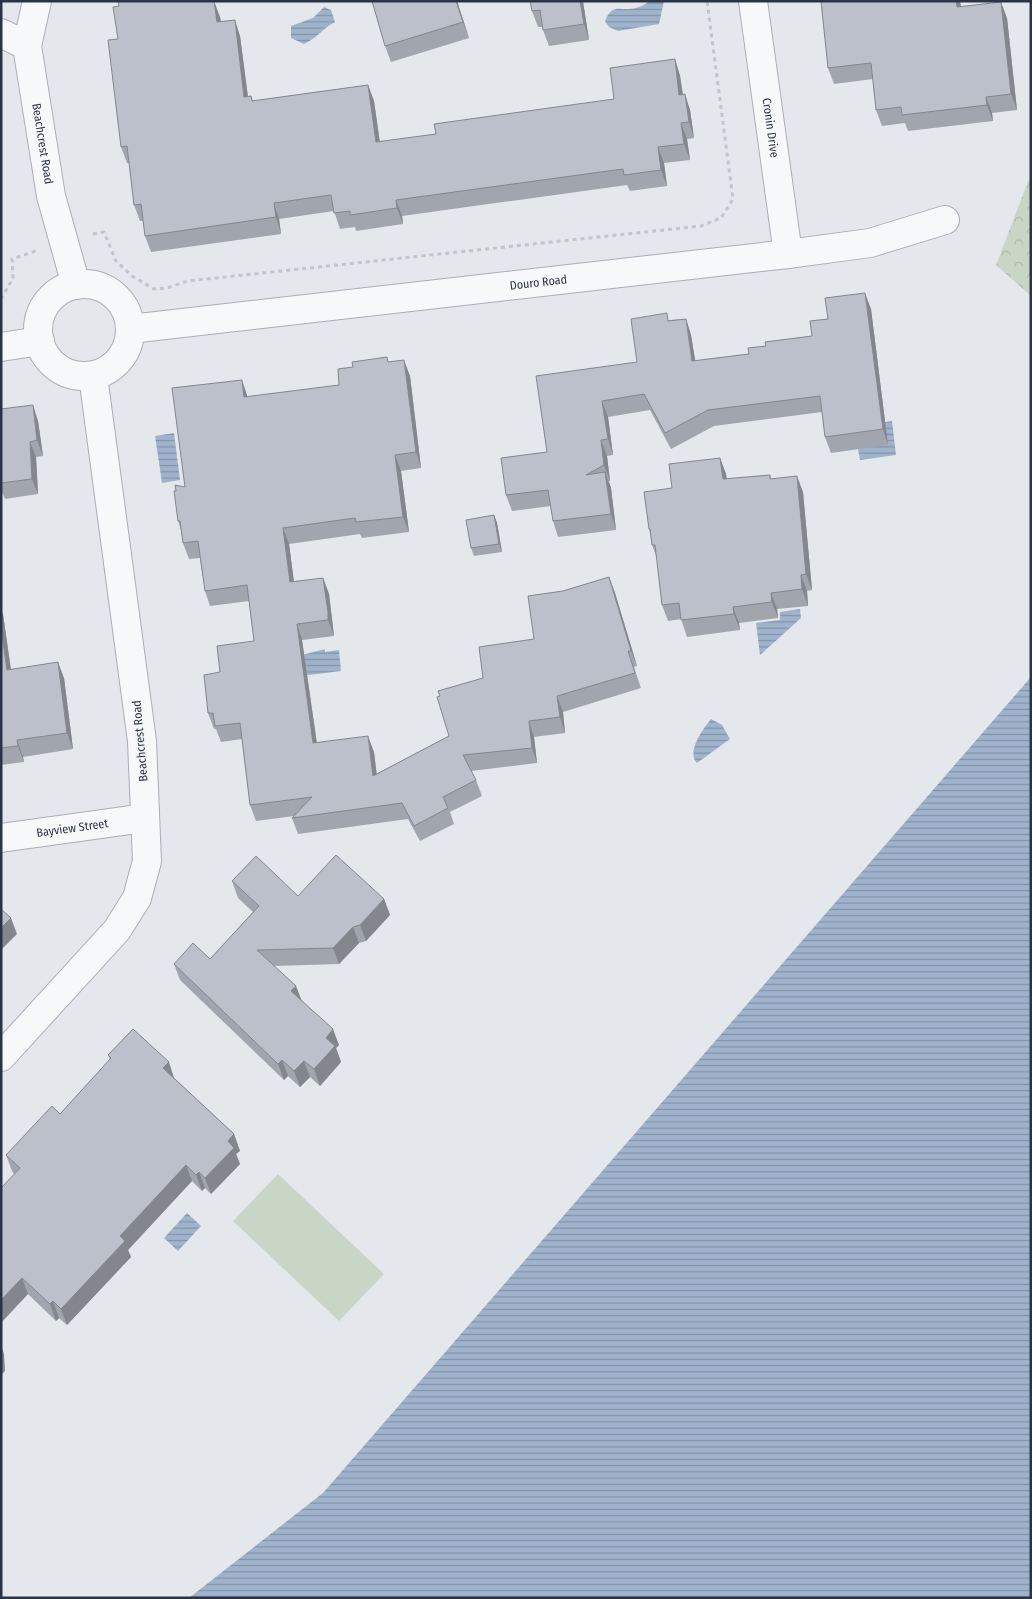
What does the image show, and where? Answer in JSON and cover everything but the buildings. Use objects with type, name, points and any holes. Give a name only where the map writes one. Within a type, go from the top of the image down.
[{"type":"street","name":"Beachcrest Road","points":[[37,1],[26,46],[51,196],[76,285]]},
{"type":"street","name":"Cronin Drive","points":[[753,1],[788,254]]},
{"type":"street","points":[[1,34],[26,46]]},
{"type":"street","name":"Douro Road","points":[[130,329],[788,254],[870,243],[945,220]]},
{"type":"street","points":[[76,285],[98,286],[118,299],[124,308],[130,329],[126,350],[120,360],[103,372],[93,376],[81,376],[60,369],[50,361],[40,341],[40,317],[46,306],[64,289],[76,285]]},
{"type":"street","points":[[1,347],[40,341]]},
{"type":"street","name":"Beachcrest Road","points":[[1,1057],[117,930],[136,898],[147,861],[142,741],[93,376]]},
{"type":"street","name":"Bayview Street","points":[[1,838],[145,818]]},
{"type":"path","points":[[1,299],[5,296],[13,278],[12,259],[64,241],[104,232],[116,261],[132,276],[154,289],[167,288],[188,281],[701,226],[721,218],[733,199],[707,1]]},
{"type":"green space","points":[[1031,174],[1031,296],[996,265]]},
{"type":"green space","points":[[278,1174],[384,1274],[339,1321],[233,1221]]},
{"type":"water","points":[[651,1],[664,1],[659,24],[618,31],[609,27],[605,21],[614,10],[636,8]]},
{"type":"water","points":[[324,7],[331,10],[335,22],[304,44],[291,38],[291,26],[313,18]]},
{"type":"water","points":[[892,421],[896,455],[860,460],[858,449],[885,422]]},
{"type":"water","points":[[174,433],[180,480],[162,483],[155,436]]},
{"type":"water","points":[[800,609],[801,618],[760,655],[756,623],[780,620],[780,612]]},
{"type":"water","points":[[325,649],[325,652],[339,650],[341,671],[301,676],[298,656]]},
{"type":"water","points":[[1031,677],[1031,1598],[189,1598],[323,1493]]},
{"type":"water","points":[[711,719],[722,725],[730,739],[697,763],[693,753],[694,747],[700,734]]},
{"type":"water","points":[[187,1213],[201,1226],[178,1251],[164,1238]]}]
